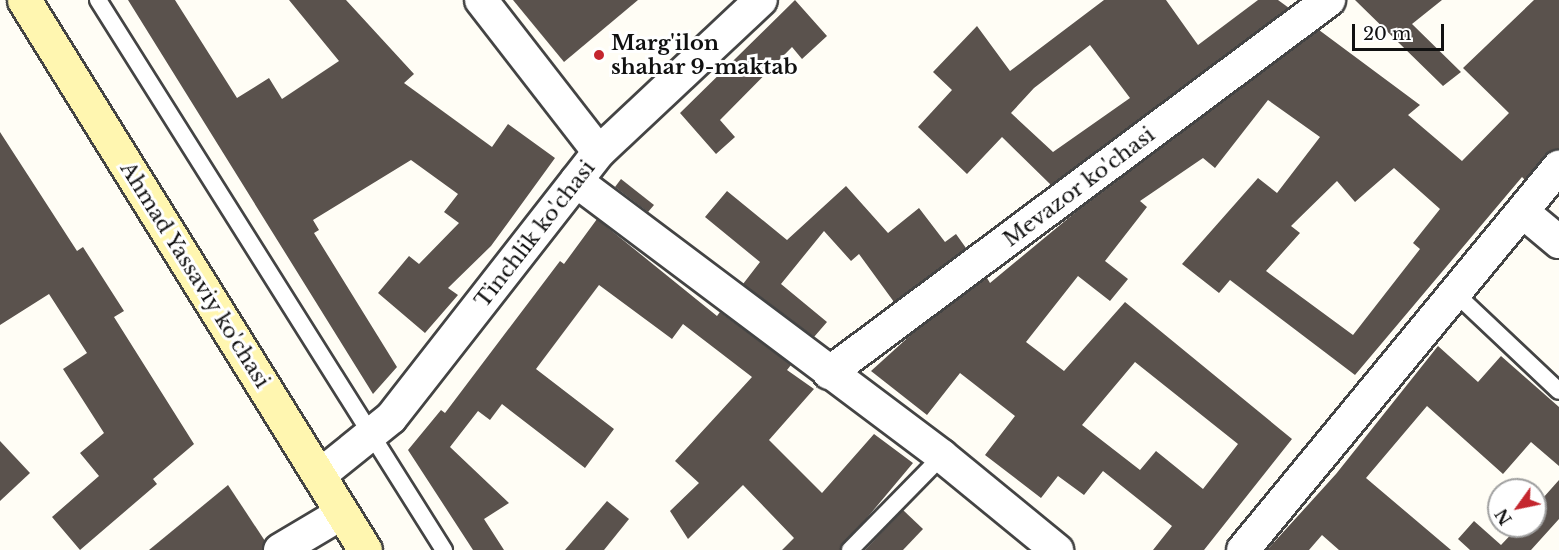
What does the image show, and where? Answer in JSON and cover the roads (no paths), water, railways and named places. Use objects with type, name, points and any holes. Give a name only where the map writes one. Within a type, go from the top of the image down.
[{"type":"main road","name":"Ahmad Yassaviy ko'chasi","points":[[24,0],[365,550]]},
{"type":"street","points":[[481,0],[599,152]]},
{"type":"street","name":"Tinchlik ko'chasi","points":[[319,476],[391,418],[599,152],[761,0]]},
{"type":"street","name":"Mevazor ko'chasi","points":[[829,373],[1329,0]]},
{"type":"street","points":[[1243,550],[1559,167]]},
{"type":"street","points":[[576,181],[942,456],[1057,550]]},
{"type":"street","points":[[1523,212],[1559,242]]},
{"type":"street","points":[[280,550],[342,513]]},
{"type":"lane","points":[[98,0],[444,550]]},
{"type":"lane","points":[[1456,294],[1559,391]]},
{"type":"lane","points":[[850,550],[942,456]]},
{"type":"place","name":"Marg'ilon shahar 9-maktab","points":[[599,55]]}]
